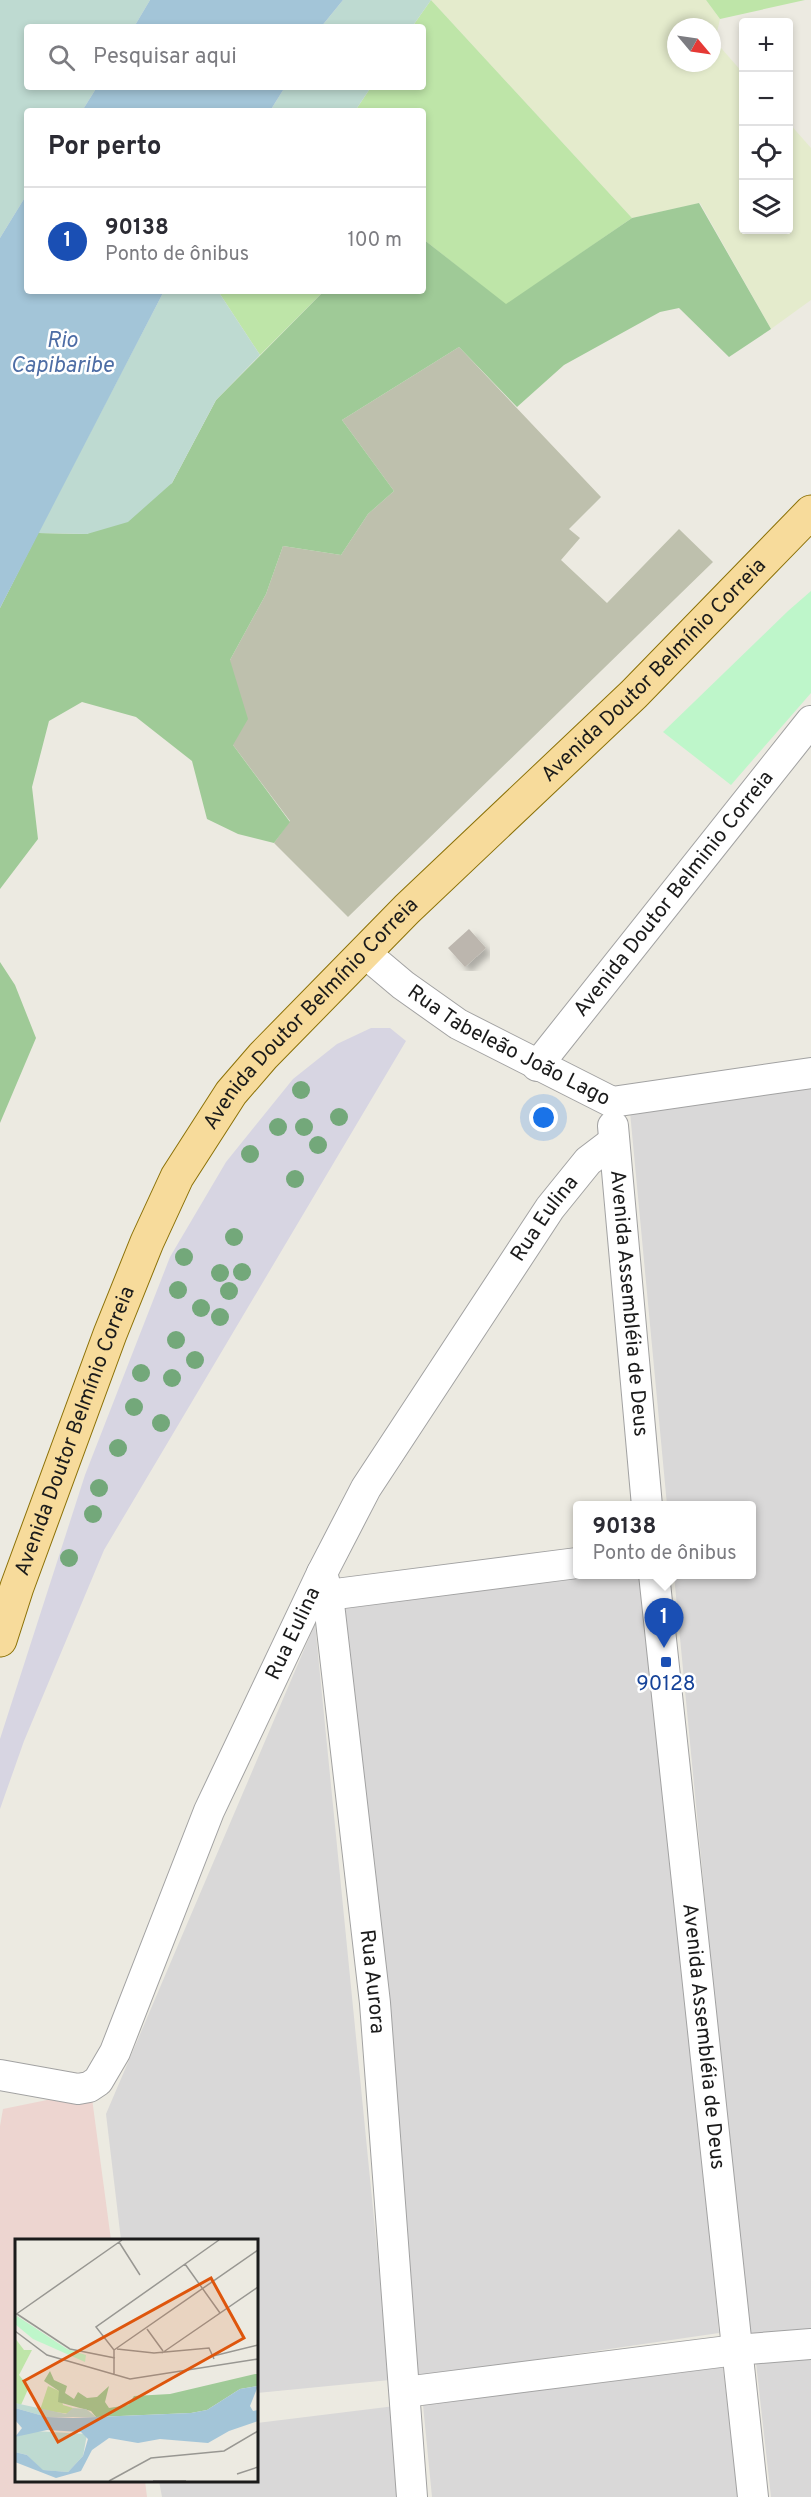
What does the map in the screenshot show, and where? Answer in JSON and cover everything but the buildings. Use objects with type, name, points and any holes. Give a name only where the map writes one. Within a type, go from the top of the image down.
[{"type":"main road","name":"Avenida Doutor Belmínio Correia","points":[[0,1640],[17,1587],[110,1334],[177,1177],[231,1093],[263,1056],[407,909],[650,678],[811,512]]},
{"type":"street","name":"Avenida Doutor Belminio Correia","points":[[537,1066],[811,721]]},
{"type":"street","name":"Rua Tabeleão João Lago","points":[[365,953],[444,1016],[537,1066],[612,1102],[811,1073]]},
{"type":"street","name":"Avenida Assembléia de Deus","points":[[612,1102],[613,1142],[647,1501]]},
{"type":"street","name":"Rua Eulina","points":[[0,2076],[78,2089],[98,2082],[116,2052],[127,2026],[209,1811],[325,1584],[366,1488],[550,1209],[588,1161],[613,1142]]},
{"type":"street","points":[[325,1584],[573,1563]]},
{"type":"street","name":"Avenida Assembléia de Deus","points":[[654,1579],[753,2497]]},
{"type":"street","name":"Rua Aurora","points":[[325,1584],[375,2003],[412,2497]]},
{"type":"street","points":[[405,2392],[736,2350],[811,2344]]},
{"type":"shaded area","points":[[0,0],[150,0],[136,24],[24,24],[24,90],[95,90],[84,108],[24,108],[24,199],[0,238]]},
{"type":"shaded area","points":[[343,0],[431,0],[414,24],[323,24]]},
{"type":"shaded area","points":[[431,0],[706,0],[719,18],[667,18],[667,72],[721,72],[721,48],[739,68],[739,234],[793,234],[793,128],[811,148],[811,300],[771,329],[700,203],[632,218]]},
{"type":"shaded area","points":[[283,90],[369,90],[357,108],[272,108]]},
{"type":"shaded area","points":[[162,294],[220,294],[260,355],[216,400],[172,483],[128,522],[87,534],[38,533]]},
{"type":"shaded area","points":[[459,347],[601,497],[569,529],[580,538],[561,560],[607,603],[679,529],[713,562],[348,917],[274,843],[290,821],[233,745],[230,660],[266,594],[283,546],[341,555],[368,514],[394,491],[342,420]]},
{"type":"shaded area","points":[[371,1028],[390,1028],[406,1041],[104,1550],[24,1741],[0,1809],[0,1739],[85,1475],[170,1257],[226,1162],[293,1079],[337,1044]]},
{"type":"shaded area","points":[[811,1089],[811,2333],[747,2339],[674,1579],[756,1579],[756,1501],[667,1501],[630,1112]]},
{"type":"shaded area","points":[[573,1575],[573,1579],[646,1579],[719,2333],[416,2377],[343,1607]]},
{"type":"shaded area","points":[[315,1624],[390,2380],[258,2393],[258,2239],[121,2239],[106,2114]]},
{"type":"shaded area","points":[[91,2091],[111,2239],[15,2239],[15,2482],[145,2482],[147,2497],[0,2497],[0,2126],[3,2109]]},
{"type":"shaded area","points":[[811,2357],[811,2497],[771,2497],[756,2363]]},
{"type":"shaded area","points":[[723,2367],[738,2497],[432,2497],[423,2405]]},
{"type":"shaded area","points":[[395,2406],[404,2497],[162,2497],[159,2482],[258,2482],[258,2423]]},
{"type":"green space","points":[[431,0],[632,218],[506,305],[426,241],[426,108],[357,108],[369,90],[426,90],[426,24],[414,24]]},
{"type":"green space","points":[[706,0],[805,0],[721,19]]},
{"type":"green space","points":[[699,203],[771,329],[729,357],[679,308],[660,312],[564,365],[517,407],[459,347],[342,420],[394,491],[368,514],[341,555],[283,546],[266,594],[230,660],[248,719],[233,745],[290,822],[274,843],[238,834],[207,819],[192,761],[136,717],[82,702],[49,721],[32,787],[38,839],[0,889],[0,608],[38,533],[87,534],[172,483],[216,400],[321,294],[426,294],[426,241],[506,304],[632,218]]},
{"type":"green space","points":[[220,294],[321,294],[260,355]]},
{"type":"green space","points":[[811,591],[811,693],[731,785],[663,732]]},
{"type":"green space","points":[[0,962],[15,985],[36,1038],[0,1123]]},
{"type":"water","points":[[150,0],[343,0],[323,24],[136,24]]},
{"type":"water","points":[[95,90],[283,90],[272,108],[84,108]]},
{"type":"water","name":"Rio Capibaribe","points":[[24,199],[24,294],[162,294],[0,608],[0,238]]},
{"type":"place","name":"90138","points":[[664,1648]]},
{"type":"place","name":"90128","points":[[666,1662]]}]
